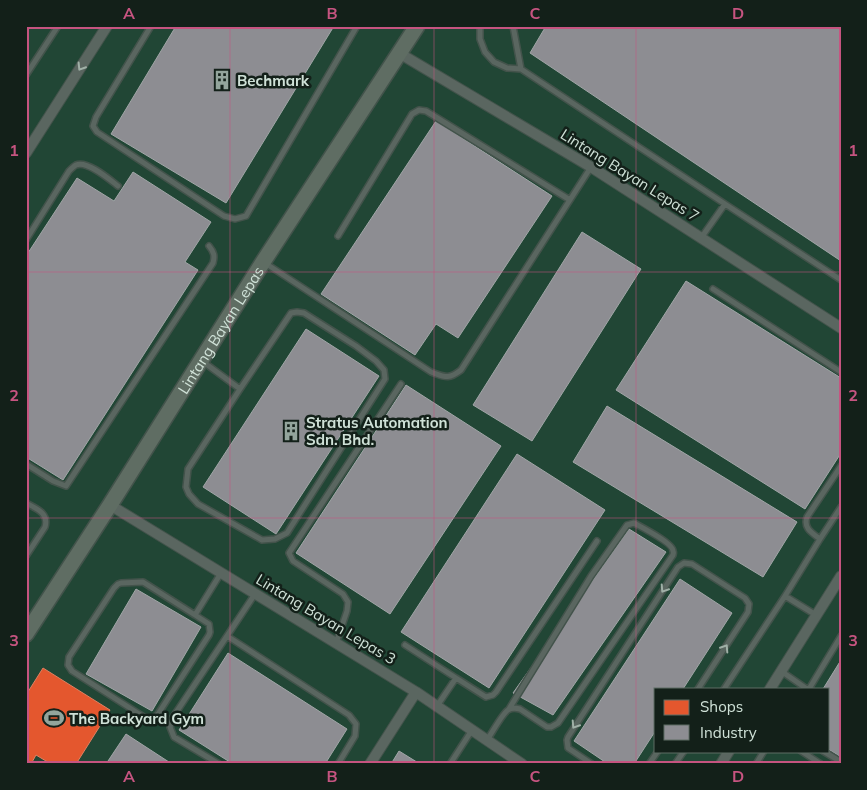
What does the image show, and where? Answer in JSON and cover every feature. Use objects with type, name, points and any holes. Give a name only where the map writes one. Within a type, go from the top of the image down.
[{"type":"street","points":[[26,153],[107,26]]},
{"type":"street","name":"Lintang Bayan Lepas","points":[[26,634],[417,26]]},
{"type":"street","name":"Lintang Bayan Lepas 7","points":[[400,53],[591,167],[841,328]]},
{"type":"street","name":"Lintang Bayan Lepas 3","points":[[110,505],[416,692],[522,764]]},
{"type":"street","points":[[771,688],[841,576]]},
{"type":"street","points":[[370,764],[416,692]]},
{"type":"street","points":[[721,764],[728,752]]},
{"type":"lane","points":[[26,75],[58,26]]},
{"type":"lane","points":[[151,26],[96,117],[93,126],[105,138],[224,216],[235,219],[246,216],[357,26]]},
{"type":"lane","points":[[480,26],[480,39],[485,52],[494,62],[507,68],[521,69],[841,280]]},
{"type":"lane","points":[[513,26],[521,69]]},
{"type":"lane","points":[[338,236],[412,114],[419,110],[426,110],[570,200]]},
{"type":"lane","points":[[26,240],[69,170],[75,166],[82,164],[90,166],[118,186]]},
{"type":"lane","points":[[264,262],[431,372],[445,377],[453,376],[461,370],[591,167]]},
{"type":"lane","points":[[701,238],[725,204]]},
{"type":"lane","points":[[26,464],[53,482],[66,486],[212,263],[214,257],[213,250],[209,246]]},
{"type":"lane","points":[[713,289],[841,372]]},
{"type":"lane","points":[[297,312],[304,313],[356,346],[376,361],[384,370],[384,379],[287,533],[274,539],[262,540],[198,504],[186,488],[188,469],[240,389],[292,313],[297,312]]},
{"type":"lane","points":[[201,360],[240,389]]},
{"type":"lane","points":[[336,643],[347,611],[348,602],[343,594],[293,561],[289,553],[401,384]]},
{"type":"lane","points":[[820,539],[808,529],[807,517],[841,466]]},
{"type":"lane","points":[[26,503],[46,516],[47,522],[26,556]]},
{"type":"lane","points":[[725,688],[841,507]]},
{"type":"lane","points":[[487,740],[509,709],[591,576],[627,525],[634,523],[667,543],[674,551],[672,555],[558,723],[547,727],[516,708],[509,709]]},
{"type":"lane","points":[[405,645],[482,695],[486,697],[494,695],[597,541]]},
{"type":"lane","points":[[592,764],[568,748],[568,736],[680,564],[684,563],[692,564],[745,598],[749,604],[748,612],[699,688]]},
{"type":"lane","points":[[195,615],[221,573]]},
{"type":"lane","points":[[143,582],[195,615],[208,624],[210,628],[209,635],[158,714],[152,719],[144,717],[72,671],[68,665],[69,657],[118,584],[143,582]]},
{"type":"lane","points":[[219,764],[174,737],[170,728],[173,717],[255,594]]},
{"type":"lane","points":[[785,596],[816,615]]},
{"type":"lane","points":[[227,636],[349,715],[356,724],[355,736],[338,764]]},
{"type":"lane","points":[[809,688],[841,636]]},
{"type":"lane","points":[[781,671],[806,688]]},
{"type":"lane","points":[[437,706],[456,678]]},
{"type":"lane","points":[[450,764],[472,730]]},
{"type":"lane","points":[[649,764],[657,752]]},
{"type":"lane","points":[[675,764],[683,752]]},
{"type":"lane","points":[[756,764],[763,752]]},
{"type":"lane","points":[[803,752],[821,764]]},
{"type":"lane","points":[[825,752],[841,762]]},
{"type":"shaded area","points":[[26,26],[841,26],[841,764],[26,764]]},
{"type":"building: Shops","points":[[43,668],[110,710],[76,764],[51,764],[36,755],[31,764],[26,764],[26,695]]},
{"type":"building: Industry","name":"Bechmark","points":[[176,26],[334,26],[226,203],[111,134]]},
{"type":"building: Industry","points":[[546,26],[841,26],[841,261],[530,53]]},
{"type":"building: Industry","points":[[436,121],[552,196],[458,338],[436,324],[415,355],[321,294]]},
{"type":"building: Industry","points":[[133,172],[211,222],[185,262],[198,270],[63,480],[26,457],[26,256],[77,178],[114,201]]},
{"type":"building: Industry","points":[[582,232],[641,269],[532,441],[473,405]]},
{"type":"building: Industry","points":[[686,281],[841,378],[841,453],[805,509],[616,390]]},
{"type":"building: Industry","name":"Stratus Automation Sdn. Bhd.","points":[[306,329],[379,376],[276,534],[203,487]]},
{"type":"building: Industry","points":[[406,385],[501,446],[390,614],[296,553]]},
{"type":"building: Industry","points":[[607,406],[797,522],[763,577],[573,462]]},
{"type":"building: Industry","points":[[517,454],[605,510],[489,688],[401,632]]},
{"type":"building: Industry","points":[[629,529],[666,552],[553,715],[513,693]]},
{"type":"building: Industry","points":[[680,579],[732,613],[684,688],[654,688],[654,733],[634,764],[608,764],[574,741]]},
{"type":"building: Industry","points":[[136,589],[201,627],[152,711],[86,674]]},
{"type":"building: Industry","points":[[228,653],[347,729],[325,764],[233,764],[179,730]]},
{"type":"building: Industry","points":[[841,660],[841,757],[830,750],[830,688],[824,688]]},
{"type":"building: Industry","points":[[126,734],[172,764],[106,764]]},
{"type":"building: Industry","points":[[399,751],[420,764],[391,764]]},
{"type":"place","name":"Bechmark","points":[[222,80]]},
{"type":"place","name":"Stratus Automation Sdn. Bhd.","points":[[291,431]]},
{"type":"place","name":"The Backyard Gym","points":[[54,718]]}]
